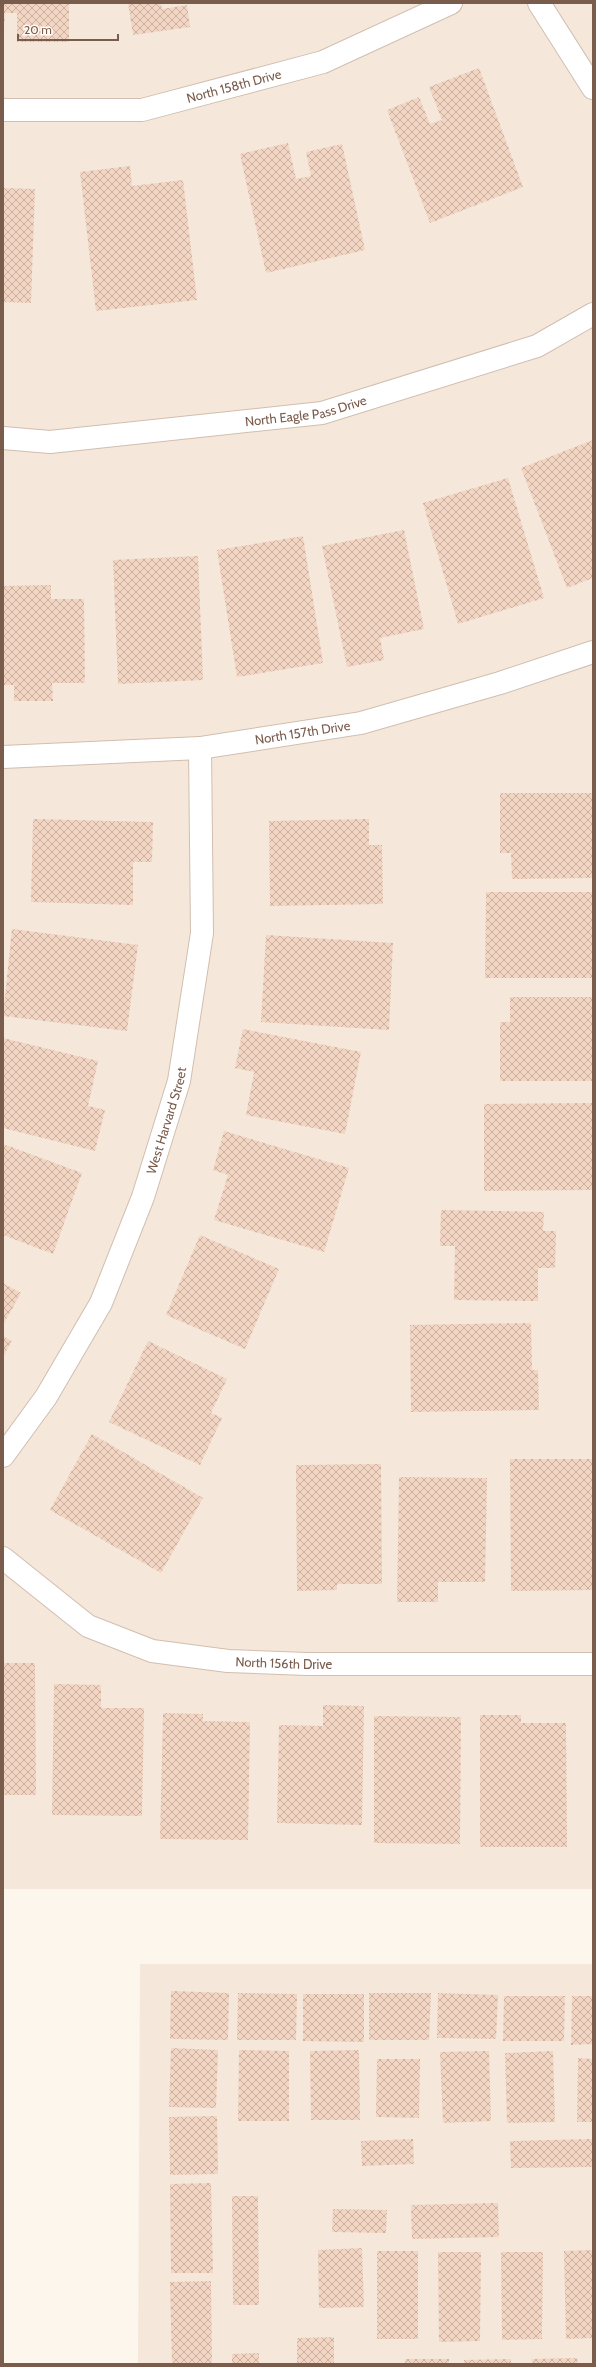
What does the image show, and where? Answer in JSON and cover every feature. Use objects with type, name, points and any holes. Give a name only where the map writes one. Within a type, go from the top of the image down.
[{"type":"street","name":"North 158th Drive","points":[[3,110],[142,110],[323,62],[451,3]]},
{"type":"street","points":[[539,3],[593,88]]},
{"type":"street","name":"North Eagle Pass Drive","points":[[3,438],[50,442],[322,413],[537,346],[593,314]]},
{"type":"street","name":"North 157th Drive","points":[[3,757],[200,748],[361,723],[500,683],[593,652]]},
{"type":"street","name":"West Harvard Street","points":[[3,1456],[46,1397],[101,1303],[143,1197],[179,1081],[202,933],[200,748]]},
{"type":"street","name":"North 156th Drive","points":[[3,1558],[88,1626],[152,1651],[228,1661],[307,1664],[593,1664]]},
{"type":"shaded area","points":[[3,3],[593,3],[593,1889],[3,1889]]},
{"type":"shaded area","points":[[140,1964],[593,1964],[593,2364],[138,2364]]},
{"type":"building","points":[[3,3],[69,3],[69,42],[17,42],[17,13],[5,13],[3,42]]},
{"type":"building","points":[[128,3],[161,3],[162,9],[187,5],[190,27],[133,35]]},
{"type":"building","points":[[479,68],[523,187],[430,223],[387,110],[419,97],[430,124],[442,120],[429,87]]},
{"type":"building","points":[[288,143],[296,179],[311,176],[306,152],[342,144],[365,250],[266,273],[240,154]]},
{"type":"building","points":[[130,166],[132,186],[183,180],[197,300],[96,311],[80,172]]},
{"type":"building","points":[[3,188],[35,189],[31,303],[3,302]]},
{"type":"building","points":[[593,440],[593,578],[567,588],[521,468]]},
{"type":"building","points":[[508,478],[544,598],[458,624],[423,503]]},
{"type":"building","points":[[404,530],[424,629],[380,638],[384,660],[347,667],[322,546]]},
{"type":"building","points":[[303,536],[323,663],[237,677],[217,550]]},
{"type":"building","points":[[198,556],[203,680],[118,684],[113,560]]},
{"type":"building","points":[[51,585],[51,599],[84,599],[85,683],[52,683],[53,701],[14,701],[14,685],[3,685],[3,586]]},
{"type":"building","points":[[500,793],[593,793],[593,878],[512,879],[511,853],[500,853]]},
{"type":"building","points":[[33,819],[153,822],[152,862],[133,862],[133,905],[31,902]]},
{"type":"building","points":[[369,819],[369,845],[382,845],[383,904],[270,906],[269,821]]},
{"type":"building","points":[[486,892],[593,892],[593,978],[485,978]]},
{"type":"building","points":[[12,929],[138,945],[127,1031],[3,1016]]},
{"type":"building","points":[[266,935],[393,943],[389,1030],[261,1022]]},
{"type":"building","points":[[510,997],[593,997],[593,1081],[500,1081],[500,1022],[510,1022]]},
{"type":"building","points":[[243,1029],[361,1052],[345,1134],[246,1115],[254,1072],[235,1068]]},
{"type":"building","points":[[3,1038],[98,1061],[88,1106],[105,1110],[95,1151],[3,1128]]},
{"type":"building","points":[[593,1103],[593,1190],[484,1191],[484,1104]]},
{"type":"building","points":[[224,1131],[349,1168],[324,1252],[214,1220],[228,1175],[213,1170]]},
{"type":"building","points":[[3,1144],[82,1173],[53,1254],[3,1235]]},
{"type":"building","points":[[441,1210],[544,1212],[543,1231],[556,1231],[555,1268],[538,1268],[538,1301],[454,1300],[455,1246],[440,1246]]},
{"type":"building","points":[[200,1235],[279,1269],[245,1349],[166,1315]]},
{"type":"building","points":[[3,1283],[21,1293],[3,1325]]},
{"type":"building","points":[[531,1323],[532,1370],[538,1370],[539,1410],[411,1412],[410,1325]]},
{"type":"building","points":[[3,1336],[12,1341],[3,1357]]},
{"type":"building","points":[[148,1341],[227,1379],[211,1413],[222,1418],[200,1465],[109,1422]]},
{"type":"building","points":[[92,1434],[203,1498],[161,1573],[50,1510]]},
{"type":"building","points":[[510,1459],[593,1459],[593,1590],[511,1591]]},
{"type":"building","points":[[381,1464],[382,1584],[337,1584],[337,1590],[297,1591],[296,1465]]},
{"type":"building","points":[[399,1477],[487,1478],[485,1582],[438,1582],[438,1602],[397,1602]]},
{"type":"building","points":[[3,1663],[35,1663],[36,1795],[3,1795]]},
{"type":"building","points":[[54,1684],[101,1685],[101,1708],[144,1708],[142,1816],[52,1815]]},
{"type":"building","points":[[323,1705],[364,1706],[362,1825],[277,1823],[279,1725],[323,1726]]},
{"type":"building","points":[[163,1713],[203,1714],[203,1721],[250,1722],[248,1840],[160,1839]]},
{"type":"building","points":[[480,1715],[521,1715],[521,1723],[566,1723],[567,1847],[480,1847]]},
{"type":"building","points":[[374,1716],[461,1717],[460,1844],[374,1843]]},
{"type":"building","points":[[171,1991],[229,1993],[228,2040],[170,2039]]},
{"type":"building","points":[[238,1993],[297,1994],[296,2040],[237,2040]]},
{"type":"building","points":[[369,1993],[431,1993],[429,2040],[369,2040]]},
{"type":"building","points":[[438,1993],[498,1995],[496,2039],[437,2038]]},
{"type":"building","points":[[303,1994],[364,1994],[364,2042],[303,2041]]},
{"type":"building","points":[[504,1996],[565,1996],[564,2041],[503,2041]]},
{"type":"building","points":[[572,1996],[593,1996],[593,2044],[571,2045]]},
{"type":"building","points":[[171,2048],[218,2050],[216,2108],[169,2107]]},
{"type":"building","points":[[239,2050],[289,2051],[289,2121],[238,2121]]},
{"type":"building","points":[[359,2050],[360,2120],[311,2120],[310,2051]]},
{"type":"building","points":[[489,2051],[491,2121],[443,2123],[440,2052]]},
{"type":"building","points":[[553,2051],[555,2122],[507,2123],[505,2053]]},
{"type":"building","points":[[578,2058],[593,2059],[593,2122],[577,2122]]},
{"type":"building","points":[[377,2059],[420,2059],[419,2118],[376,2117]]},
{"type":"building","points":[[217,2116],[218,2174],[170,2175],[169,2117]]},
{"type":"building","points":[[413,2139],[414,2164],[362,2166],[361,2141]]},
{"type":"building","points":[[593,2139],[593,2167],[511,2168],[510,2141]]},
{"type":"building","points":[[211,2183],[213,2273],[171,2273],[170,2184]]},
{"type":"building","points":[[232,2196],[258,2196],[259,2305],[233,2305]]},
{"type":"building","points":[[498,2203],[499,2237],[412,2239],[411,2205]]},
{"type":"building","points":[[333,2209],[387,2210],[386,2233],[332,2232]]},
{"type":"building","points":[[362,2248],[364,2307],[319,2308],[318,2250]]},
{"type":"building","points":[[593,2250],[593,2338],[566,2339],[564,2251]]},
{"type":"building","points":[[377,2251],[418,2251],[418,2339],[377,2339]]},
{"type":"building","points":[[438,2252],[481,2252],[480,2341],[439,2342]]},
{"type":"building","points":[[501,2252],[543,2252],[542,2339],[502,2340]]},
{"type":"building","points":[[211,2281],[212,2364],[172,2364],[170,2282]]},
{"type":"building","points":[[334,2337],[334,2364],[297,2364],[297,2338]]},
{"type":"building","points":[[259,2353],[259,2364],[232,2364],[232,2354]]},
{"type":"building","points":[[577,2358],[578,2364],[532,2364],[532,2359]]},
{"type":"building","points":[[405,2359],[449,2359],[449,2364],[405,2364]]},
{"type":"building","points":[[511,2359],[511,2364],[464,2364],[464,2360]]}]
